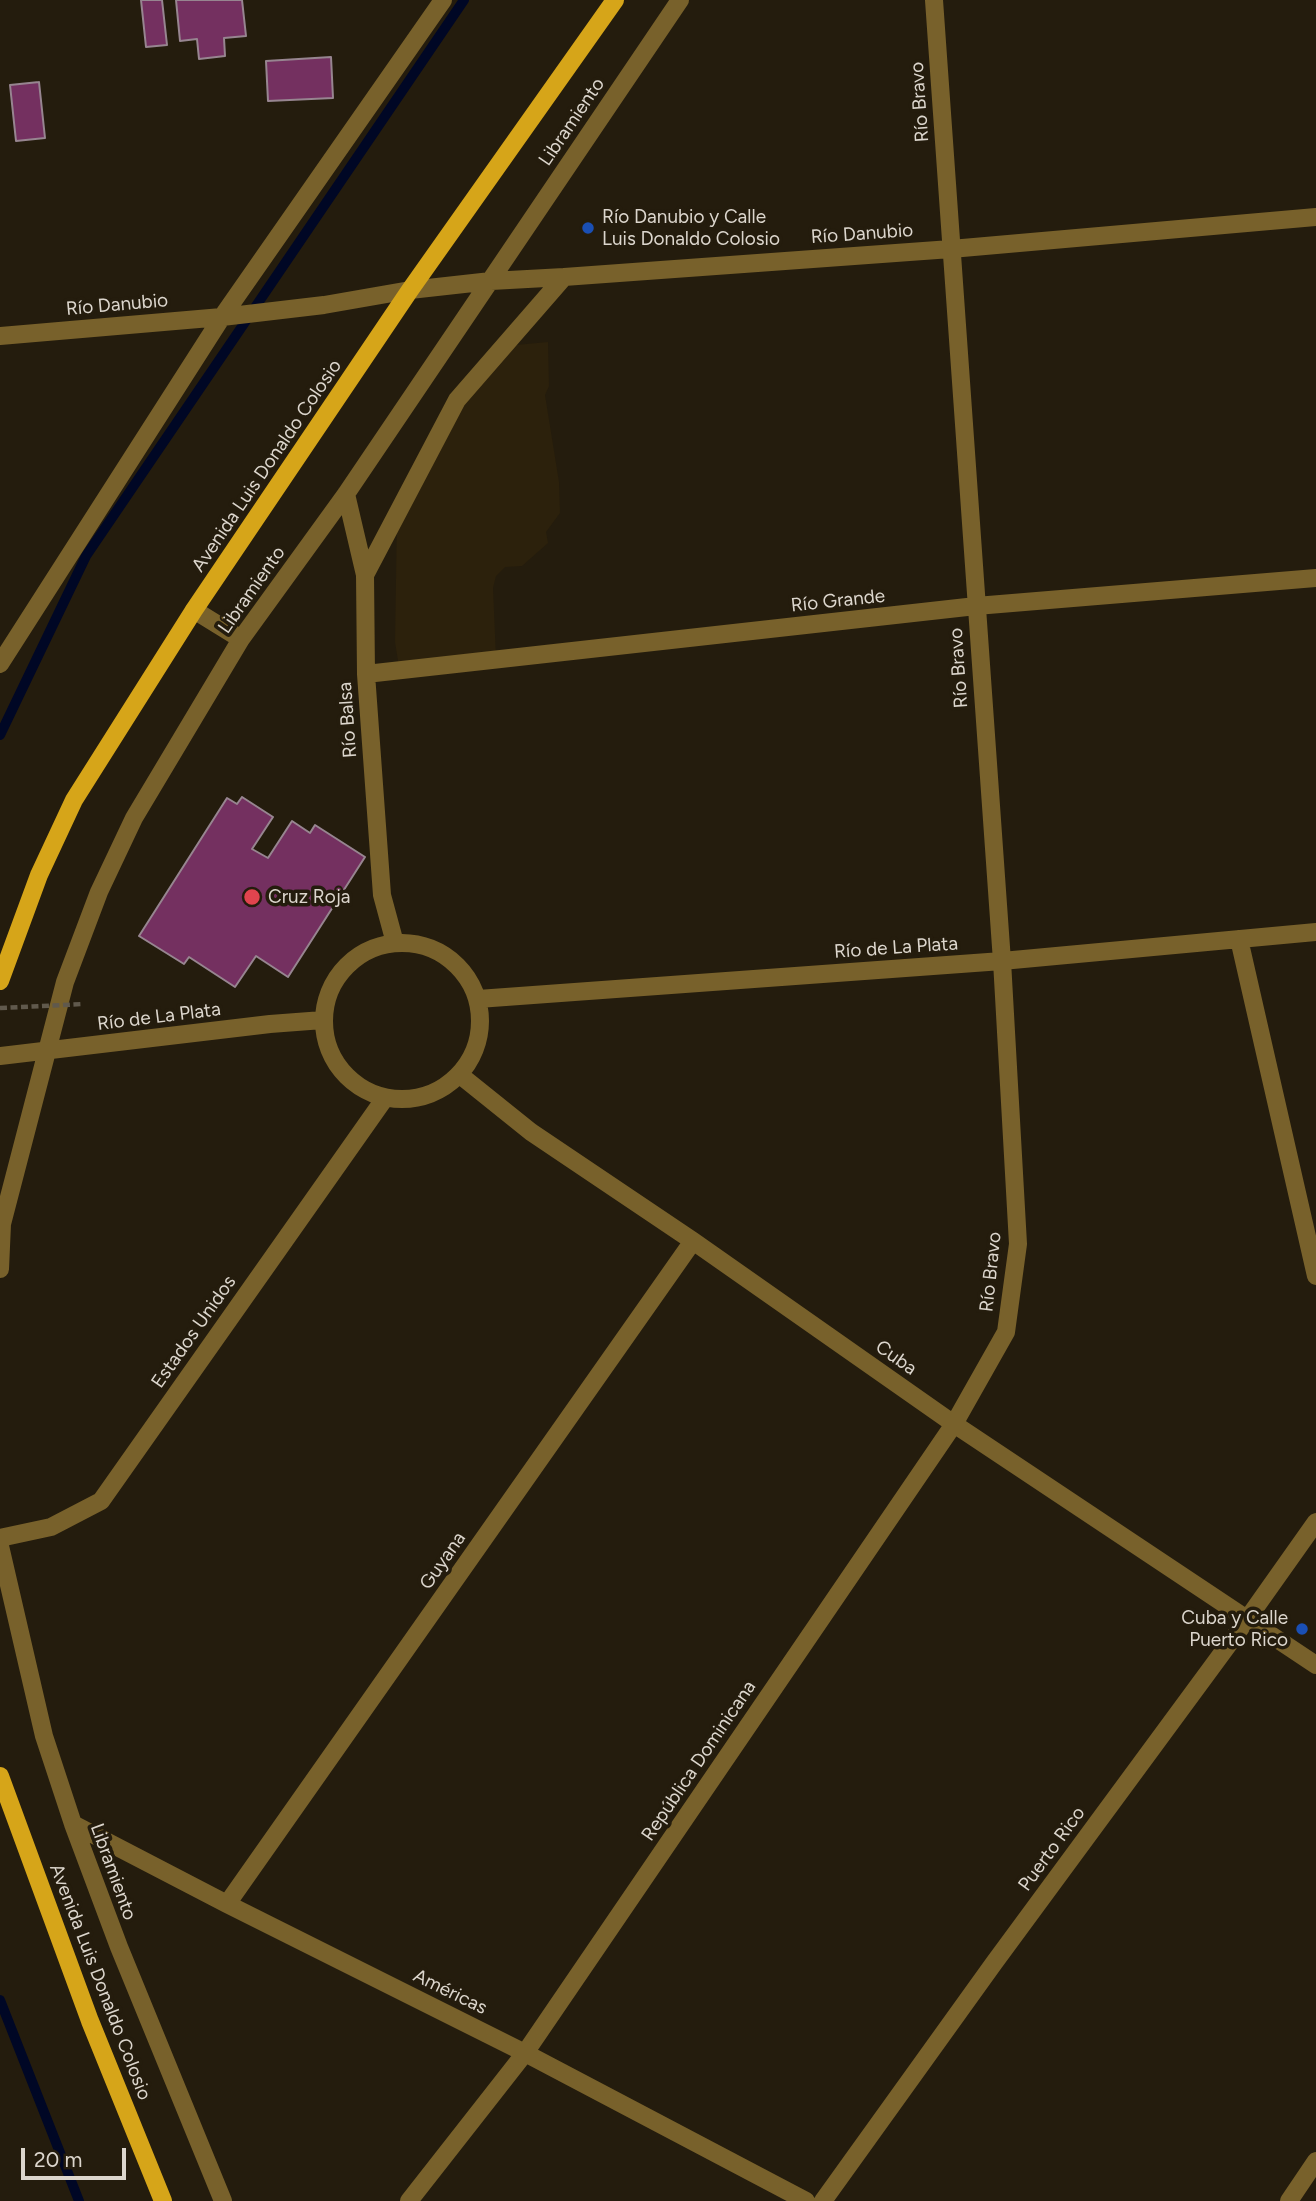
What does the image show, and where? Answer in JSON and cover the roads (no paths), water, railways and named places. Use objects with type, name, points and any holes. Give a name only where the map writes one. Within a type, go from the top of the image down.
[{"type":"main road","name":"Avenida Luis Donaldo Colosio","points":[[0,981],[39,874],[74,800],[194,610],[410,290],[615,0]]},
{"type":"main road","name":"Avenida Luis Donaldo Colosio","points":[[0,1776],[90,2021],[163,2201]]},
{"type":"street","points":[[0,664],[443,0]]},
{"type":"street","name":"Libramiento","points":[[0,1269],[2,1224],[65,982],[99,892],[134,818],[241,639],[346,494],[680,0]]},
{"type":"street","name":"Río Bravo","points":[[934,0],[1002,961],[1018,1244],[1006,1332]]},
{"type":"street","name":"Río Danubio","points":[[0,336],[230,316],[491,281],[951,249],[1316,217]]},
{"type":"street","points":[[365,575],[457,400],[564,278]]},
{"type":"street","name":"Río Balsa","points":[[346,494],[365,575],[366,674],[382,895],[395,943]]},
{"type":"street","name":"Río Grande","points":[[366,674],[976,606],[1316,578]]},
{"type":"street","points":[[194,610],[241,639]]},
{"type":"street","name":"Río de La Plata","points":[[478,999],[1002,961],[1316,932]]},
{"type":"street","points":[[1239,939],[1316,1276]]},
{"type":"street","points":[[395,943],[422,945],[446,957],[466,975],[478,999],[481,1026],[475,1052],[460,1075],[439,1092],[413,1100],[385,1098],[353,1083],[330,1055],[323,1020],[326,998],[337,977],[353,960],[373,948],[395,943]]},
{"type":"street","name":"Río de La Plata","points":[[0,1056],[323,1020]]},
{"type":"street","name":"Cuba","points":[[460,1075],[531,1132],[693,1241],[954,1424],[1316,1665]]},
{"type":"street","name":"Estados Unidos","points":[[0,1538],[51,1527],[101,1501],[385,1098]]},
{"type":"street","name":"Guyana","points":[[226,1904],[693,1241]]},
{"type":"street","name":"República Dominicana","points":[[409,2201],[525,2053],[954,1424],[1006,1332]]},
{"type":"street","name":"Puerto Rico","points":[[823,2201],[1316,1522]]},
{"type":"street","name":"Libramiento","points":[[0,1546],[44,1736],[73,1824],[118,1947],[223,2201]]},
{"type":"street","name":"Américas","points":[[73,1824],[226,1904],[525,2053],[806,2201]]},
{"type":"street","points":[[1289,2201],[1316,2161]]},
{"type":"waterway","points":[[0,735],[86,556],[464,0]]},
{"type":"waterway","points":[[0,2000],[79,2201]]},
{"type":"place","name":"Río Danubio y Calle Luis Donaldo Colosio","points":[[588,228]]},
{"type":"place","name":"Cruz Roja","points":[[252,897]]},
{"type":"place","name":"Cuba y Calle Puerto Rico","points":[[1302,1629]]}]
